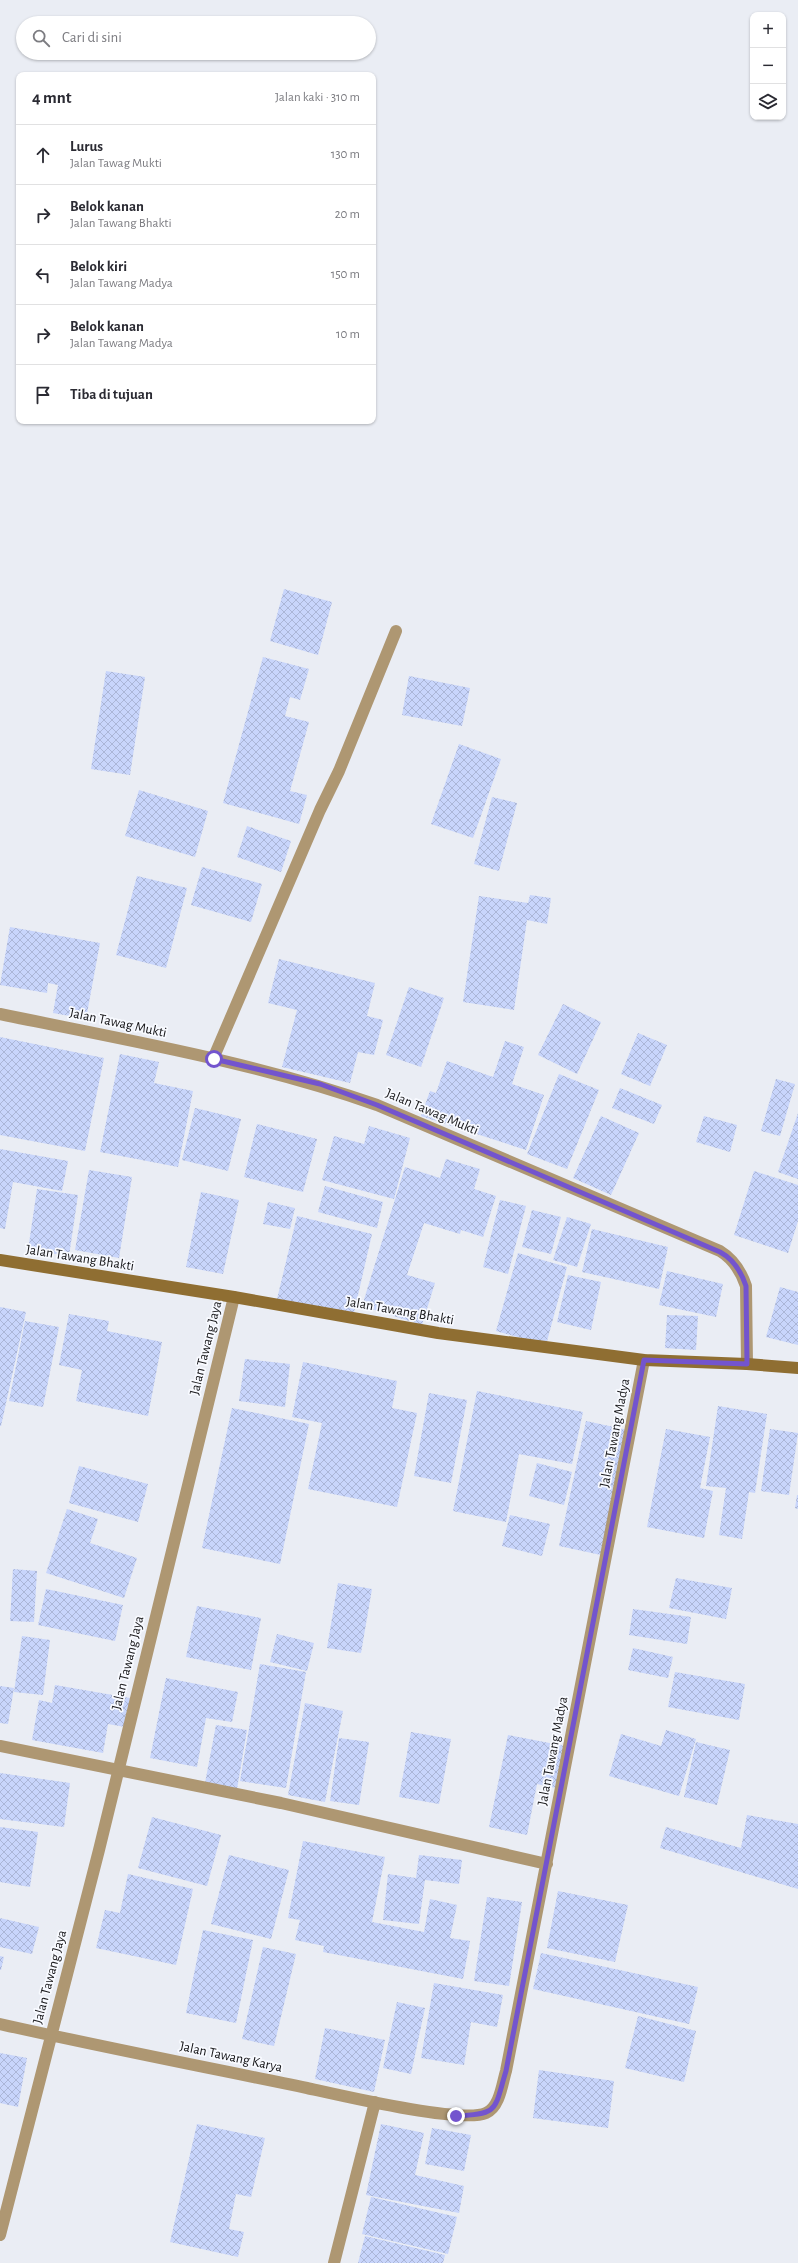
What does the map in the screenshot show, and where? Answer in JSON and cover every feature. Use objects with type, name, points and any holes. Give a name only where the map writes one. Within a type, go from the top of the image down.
[{"type":"street","points":[[214,1059],[320,810],[339,771],[396,631]]},
{"type":"street","name":"Jalan Tawag Mukti","points":[[0,1014],[214,1059],[320,1084],[377,1105],[728,1256],[742,1274],[746,1286],[747,1364]]},
{"type":"street","name":"Jalan Tawang Bhakti","points":[[0,1260],[234,1297],[438,1333],[644,1360],[747,1364],[798,1368]]},
{"type":"street","name":"Jalan Tawang Jaya","points":[[0,2235],[118,1769],[234,1297]]},
{"type":"street","name":"Jalan Tawang Madya","points":[[456,2116],[484,2114],[496,2104],[506,2071],[644,1360]]},
{"type":"street","points":[[0,1746],[281,1803],[547,1864]]},
{"type":"street","name":"Jalan Tawang Karya","points":[[0,2024],[374,2102],[456,2116]]},
{"type":"street","points":[[334,2263],[374,2102]]},
{"type":"building","points":[[284,589],[332,602],[318,655],[270,641]]},
{"type":"building","points":[[263,657],[309,669],[300,700],[290,697],[285,716],[309,722],[290,791],[307,795],[299,824],[223,803]]},
{"type":"building","points":[[106,671],[145,677],[130,775],[91,769]]},
{"type":"building","points":[[409,676],[470,688],[462,726],[402,715]]},
{"type":"building","points":[[459,744],[501,759],[473,838],[431,824]]},
{"type":"building","points":[[139,790],[208,811],[195,857],[125,836]]},
{"type":"building","points":[[492,797],[517,803],[499,871],[474,864]]},
{"type":"building","points":[[247,826],[291,841],[281,872],[237,857]]},
{"type":"building","points":[[202,867],[262,884],[251,922],[191,905]]},
{"type":"building","points":[[137,876],[187,888],[166,968],[116,955]]},
{"type":"building","points":[[530,895],[551,898],[547,924],[527,920],[514,1010],[463,1002],[479,896],[528,903]]},
{"type":"building","points":[[10,927],[100,943],[86,1019],[53,1013],[58,985],[48,983],[47,993],[0,985]]},
{"type":"building","points":[[279,959],[375,983],[367,1016],[383,1020],[374,1055],[358,1052],[350,1083],[282,1067],[297,1010],[268,1003]]},
{"type":"building","points":[[409,987],[444,998],[421,1067],[386,1055]]},
{"type":"building","points":[[563,1004],[601,1022],[577,1074],[538,1055]]},
{"type":"building","points":[[638,1033],[667,1045],[650,1086],[621,1074]]},
{"type":"building","points":[[0,1037],[104,1058],[85,1151],[0,1135]]},
{"type":"building","points":[[505,1041],[524,1047],[512,1084],[544,1095],[526,1150],[421,1116],[430,1091],[436,1093],[447,1061],[493,1077]]},
{"type":"building","points":[[120,1054],[159,1062],[154,1083],[193,1091],[178,1167],[100,1152]]},
{"type":"building","points":[[559,1074],[599,1090],[567,1169],[527,1154]]},
{"type":"building","points":[[776,1079],[795,1084],[780,1136],[761,1131]]},
{"type":"building","points":[[620,1088],[662,1105],[654,1124],[612,1108]]},
{"type":"building","points":[[195,1108],[241,1119],[228,1171],[182,1160]]},
{"type":"building","points":[[798,1113],[798,1179],[778,1172]]},
{"type":"building","points":[[601,1116],[639,1133],[611,1195],[573,1178]]},
{"type":"building","points":[[704,1116],[737,1125],[730,1152],[696,1142]]},
{"type":"building","points":[[257,1124],[317,1139],[303,1192],[244,1177]]},
{"type":"building","points":[[369,1126],[410,1138],[394,1199],[322,1180],[334,1136],[364,1144]]},
{"type":"building","points":[[0,1149],[68,1161],[62,1191],[13,1182],[5,1229],[0,1228]]},
{"type":"building","points":[[446,1159],[480,1169],[474,1189],[496,1196],[483,1237],[461,1230],[460,1234],[424,1223],[407,1275],[435,1283],[422,1325],[362,1306],[405,1167],[440,1178]]},
{"type":"building","points":[[89,1170],[132,1177],[119,1258],[75,1250]]},
{"type":"building","points":[[754,1171],[798,1185],[798,1221],[788,1253],[734,1235]]},
{"type":"building","points":[[325,1186],[383,1202],[377,1228],[318,1212]]},
{"type":"building","points":[[37,1189],[78,1195],[69,1256],[28,1250]]},
{"type":"building","points":[[201,1192],[239,1200],[223,1274],[186,1267]]},
{"type":"building","points":[[500,1200],[526,1206],[508,1274],[483,1267]]},
{"type":"building","points":[[268,1202],[295,1208],[290,1229],[263,1224]]},
{"type":"building","points":[[532,1210],[561,1217],[551,1254],[522,1247]]},
{"type":"building","points":[[297,1216],[372,1234],[353,1317],[277,1299]]},
{"type":"building","points":[[567,1217],[591,1224],[577,1267],[553,1260]]},
{"type":"building","points":[[592,1229],[668,1247],[659,1289],[582,1272]]},
{"type":"building","points":[[518,1253],[567,1267],[546,1345],[496,1331]]},
{"type":"building","points":[[667,1271],[723,1284],[716,1317],[659,1305]]},
{"type":"building","points":[[568,1275],[601,1282],[591,1330],[557,1322]]},
{"type":"building","points":[[780,1287],[798,1292],[798,1345],[766,1337]]},
{"type":"building","points":[[0,1307],[26,1312],[1,1426],[0,1426]]},
{"type":"building","points":[[69,1314],[109,1321],[107,1331],[162,1342],[148,1416],[76,1401],[82,1370],[59,1365]]},
{"type":"building","points":[[667,1315],[698,1316],[696,1350],[665,1348]]},
{"type":"building","points":[[25,1321],[59,1327],[43,1407],[9,1401]]},
{"type":"building","points":[[245,1359],[290,1364],[285,1407],[239,1401]]},
{"type":"building","points":[[303,1362],[397,1381],[392,1408],[417,1413],[397,1507],[308,1489],[322,1423],[292,1417]]},
{"type":"building","points":[[477,1391],[583,1412],[572,1464],[519,1454],[506,1522],[453,1511]]},
{"type":"building","points":[[429,1393],[467,1400],[451,1483],[414,1476]]},
{"type":"building","points":[[718,1406],[767,1414],[755,1493],[749,1492],[742,1539],[719,1535],[726,1488],[706,1486]]},
{"type":"building","points":[[232,1408],[309,1424],[280,1564],[202,1548]]},
{"type":"building","points":[[586,1421],[628,1430],[601,1555],[559,1546]]},
{"type":"building","points":[[666,1429],[710,1437],[700,1488],[713,1491],[704,1538],[647,1527]]},
{"type":"building","points":[[770,1429],[798,1433],[789,1495],[761,1491]]},
{"type":"building","points":[[537,1463],[572,1472],[564,1505],[529,1496]]},
{"type":"building","points":[[79,1466],[148,1484],[138,1522],[69,1503]]},
{"type":"building","points":[[798,1495],[798,1509],[795,1508]]},
{"type":"building","points":[[67,1509],[98,1519],[90,1543],[137,1558],[124,1598],[46,1573]]},
{"type":"building","points":[[510,1515],[550,1524],[542,1556],[502,1546]]},
{"type":"building","points":[[13,1569],[37,1571],[34,1622],[10,1621]]},
{"type":"building","points":[[676,1578],[732,1588],[726,1619],[669,1608]]},
{"type":"building","points":[[338,1583],[372,1589],[361,1653],[327,1648]]},
{"type":"building","points":[[46,1589],[123,1605],[115,1641],[38,1625]]},
{"type":"building","points":[[197,1606],[261,1618],[251,1670],[186,1657]]},
{"type":"building","points":[[633,1609],[691,1617],[687,1644],[629,1635]]},
{"type":"building","points":[[277,1634],[314,1643],[307,1671],[270,1662]]},
{"type":"building","points":[[22,1636],[50,1640],[43,1695],[14,1692]]},
{"type":"building","points":[[633,1648],[673,1657],[668,1678],[628,1670]]},
{"type":"building","points":[[260,1664],[306,1672],[286,1788],[240,1781]]},
{"type":"building","points":[[675,1672],[745,1684],[739,1720],[668,1707]]},
{"type":"building","points":[[166,1678],[238,1692],[232,1722],[206,1718],[197,1767],[150,1758]]},
{"type":"building","points":[[55,1685],[130,1698],[125,1727],[108,1724],[103,1753],[32,1740],[39,1700],[52,1703]]},
{"type":"building","points":[[0,1686],[14,1688],[8,1724],[0,1723]]},
{"type":"building","points":[[305,1703],[343,1711],[325,1802],[288,1795]]},
{"type":"building","points":[[216,1725],[247,1730],[237,1789],[205,1783]]},
{"type":"building","points":[[666,1730],[696,1739],[679,1796],[609,1776],[621,1734],[661,1746]]},
{"type":"building","points":[[411,1732],[451,1739],[439,1804],[399,1797]]},
{"type":"building","points":[[508,1735],[565,1746],[556,1788],[537,1784],[527,1835],[489,1827]]},
{"type":"building","points":[[339,1738],[369,1742],[359,1805],[330,1801]]},
{"type":"building","points":[[696,1742],[730,1750],[717,1805],[684,1797]]},
{"type":"building","points":[[0,1773],[70,1783],[64,1827],[0,1819]]},
{"type":"building","points":[[747,1815],[798,1824],[798,1889],[660,1848],[666,1827],[741,1848]]},
{"type":"building","points":[[152,1817],[221,1835],[207,1886],[138,1868]]},
{"type":"building","points":[[0,1827],[38,1832],[30,1887],[0,1882]]},
{"type":"building","points":[[303,1841],[385,1857],[372,1922],[424,1932],[430,1899],[457,1905],[450,1938],[470,1941],[463,1979],[323,1952],[324,1946],[295,1940],[300,1920],[288,1918]]},
{"type":"building","points":[[229,1855],[289,1870],[271,1939],[211,1924]]},
{"type":"building","points":[[419,1855],[462,1860],[459,1884],[425,1880],[419,1924],[383,1920],[388,1874],[416,1878]]},
{"type":"building","points":[[128,1874],[193,1889],[176,1965],[96,1948],[105,1910],[120,1913]]},
{"type":"building","points":[[558,1891],[628,1905],[615,1962],[547,1948]]},
{"type":"building","points":[[487,1897],[522,1902],[509,1986],[474,1981]]},
{"type":"building","points":[[0,1918],[39,1927],[32,1954],[0,1947]]},
{"type":"building","points":[[203,1930],[253,1940],[236,2023],[186,2013]]},
{"type":"building","points":[[263,1947],[296,1954],[274,2046],[242,2039]]},
{"type":"building","points":[[541,1953],[698,1987],[689,2024],[533,1989]]},
{"type":"building","points":[[0,1956],[4,1957],[1,1970],[0,1970]]},
{"type":"building","points":[[434,1983],[503,1995],[497,2027],[471,2022],[464,2065],[421,2058]]},
{"type":"building","points":[[397,2002],[425,2008],[411,2074],[383,2068]]},
{"type":"building","points":[[638,2016],[696,2031],[684,2082],[625,2068]]},
{"type":"building","points":[[325,2028],[385,2040],[374,2092],[315,2079]]},
{"type":"building","points":[[0,2053],[27,2058],[18,2107],[0,2103]]},
{"type":"building","points":[[539,2070],[614,2081],[608,2128],[533,2118]]},
{"type":"building","points":[[197,2124],[265,2138],[251,2197],[236,2194],[229,2229],[244,2232],[238,2257],[170,2242]]},
{"type":"building","points":[[381,2124],[424,2133],[415,2175],[464,2186],[459,2213],[366,2195]]},
{"type":"building","points":[[432,2128],[471,2135],[464,2171],[425,2164]]},
{"type":"building","points":[[371,2197],[457,2217],[448,2254],[362,2234]]},
{"type":"building","points":[[365,2236],[445,2255],[443,2263],[358,2263]]},
{"type":"route","points":[[214,1059],[320,1084],[377,1105],[720,1252],[728,1256],[737,1267],[742,1274],[746,1286],[747,1364],[644,1360],[506,2071],[496,2104],[490,2111],[484,2114],[456,2116]]}]
